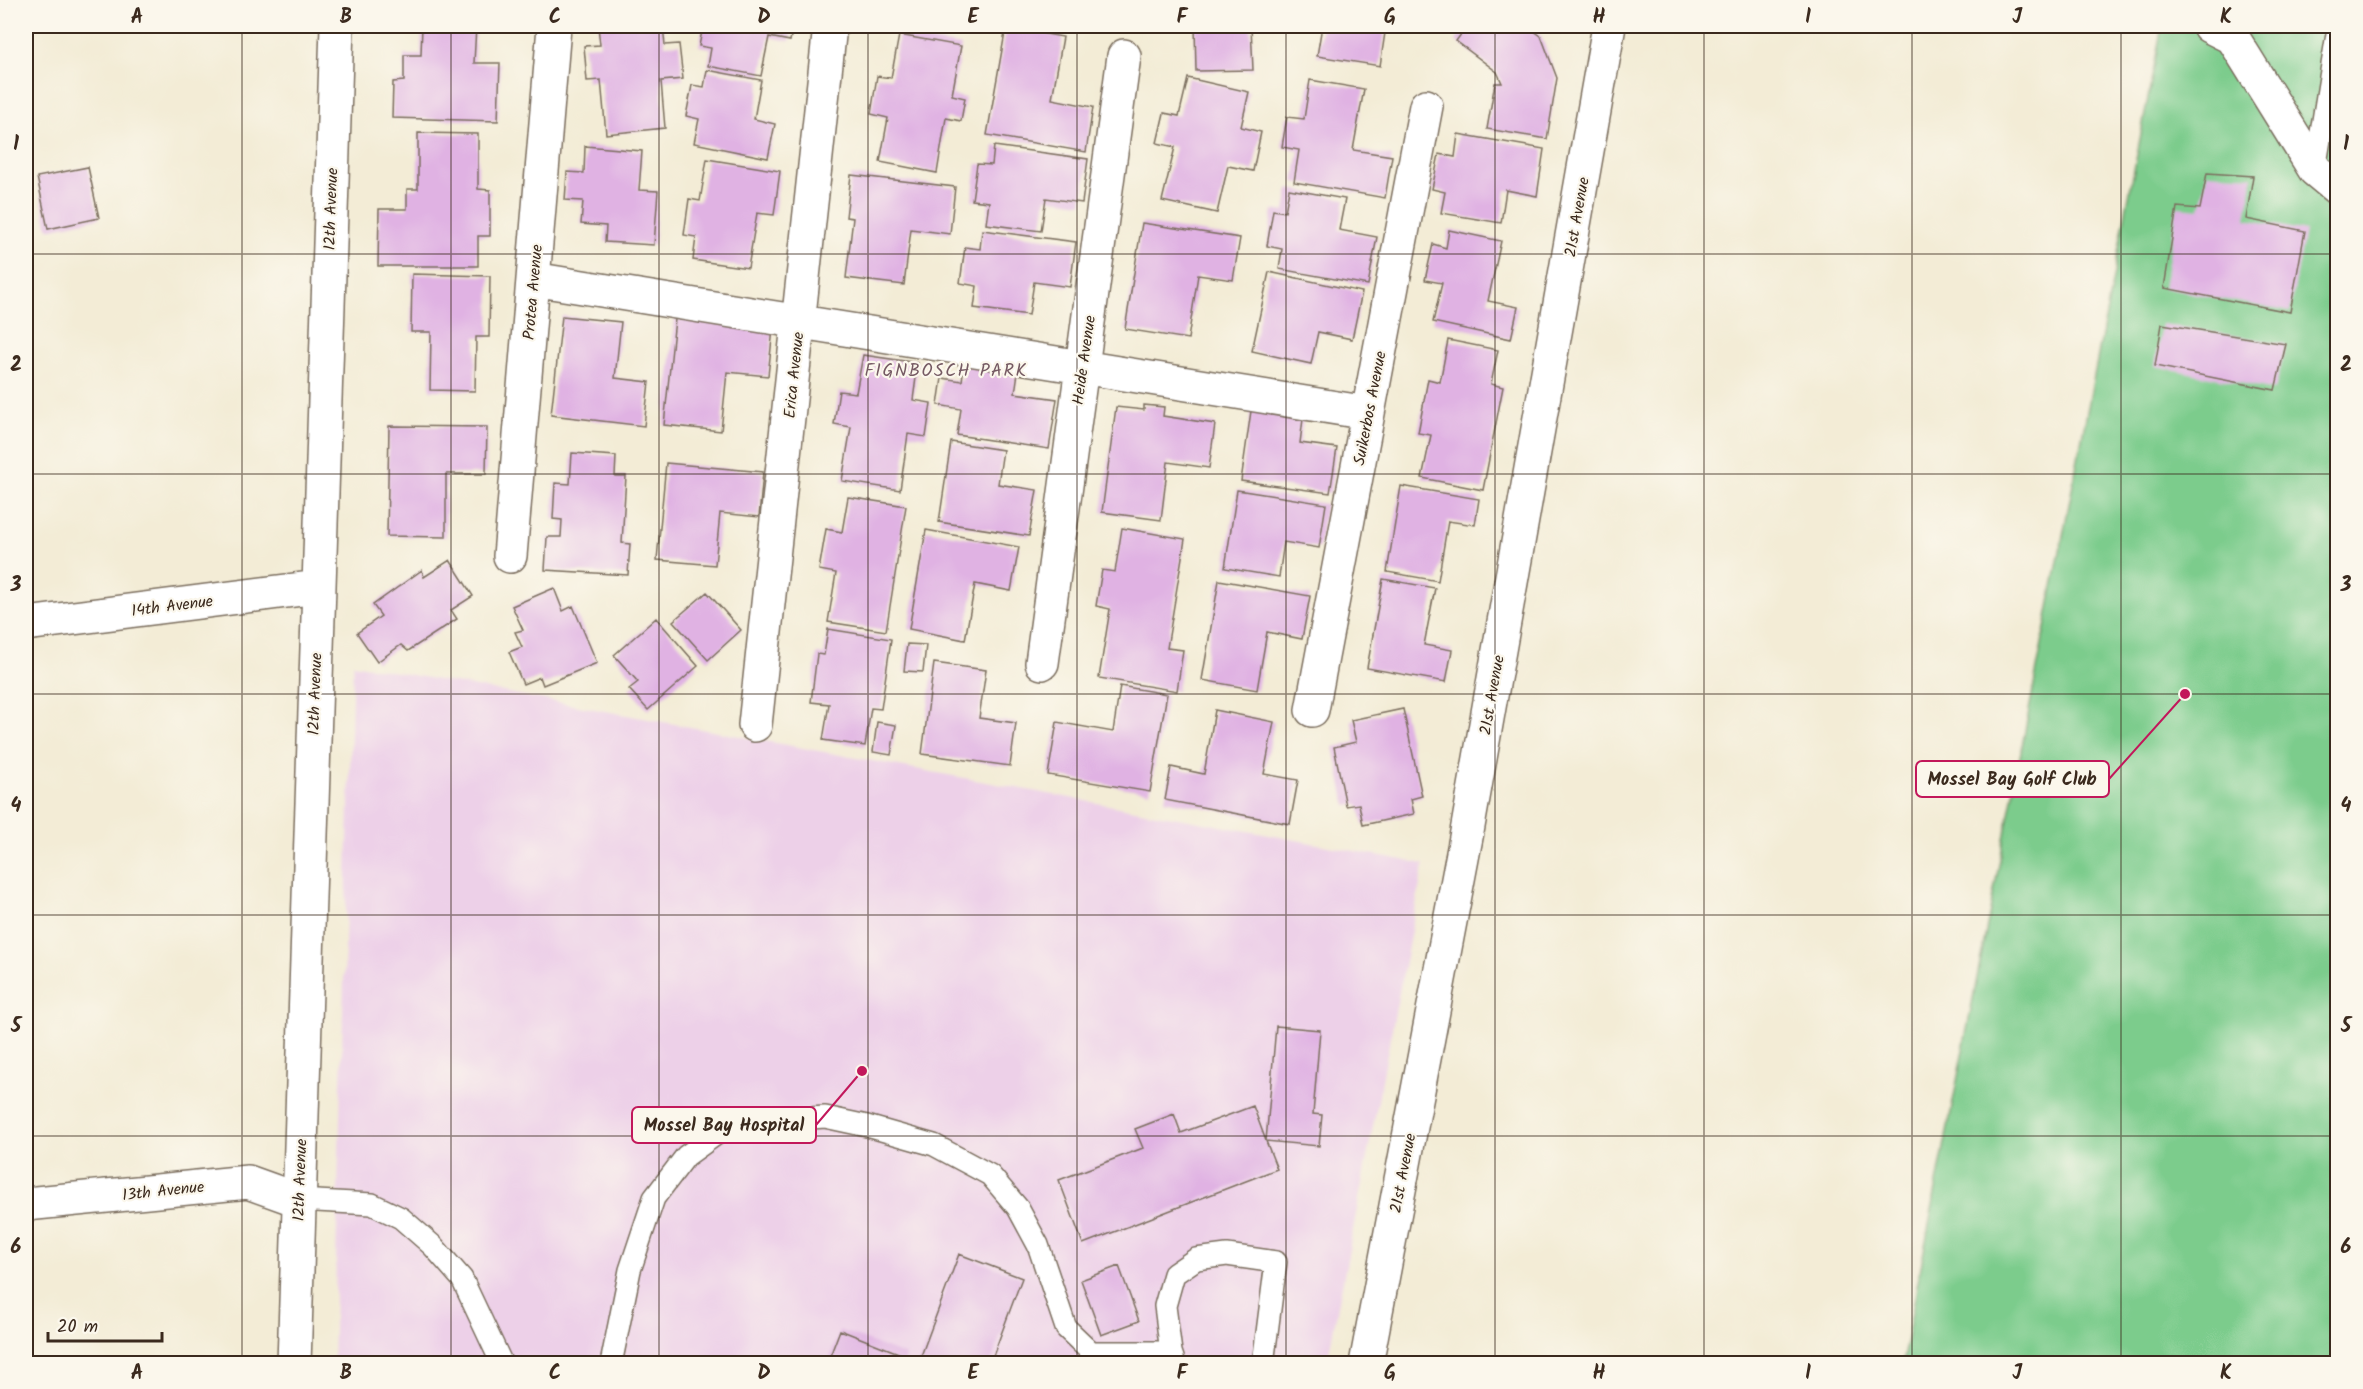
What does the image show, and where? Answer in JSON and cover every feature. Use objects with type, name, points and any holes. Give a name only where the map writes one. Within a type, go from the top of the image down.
[{"type":"street","name":"12th Avenue","points":[[294,1364],[337,26]]},
{"type":"street","name":"Erica Avenue","points":[[755,725],[830,26]]},
{"type":"street","name":"21st Avenue","points":[[1366,1364],[1467,832],[1609,26]]},
{"type":"street","points":[[2209,26],[2233,38],[2326,179]]},
{"type":"street","name":"Protea Avenue","points":[[510,556],[554,27]]},
{"type":"street","name":"Heide Avenue","points":[[1042,663],[1124,56]]},
{"type":"street","name":"Suikerbos Avenue","points":[[1312,710],[1426,106]]},
{"type":"street","points":[[533,279],[1368,413]]},
{"type":"street","name":"14th Avenue","points":[[26,624],[318,586]]},
{"type":"street","name":"13th Avenue","points":[[26,1204],[248,1182],[298,1200]]},
{"type":"lane","points":[[2326,179],[2337,28]]},
{"type":"lane","points":[[611,1364],[630,1270],[654,1198],[686,1156],[722,1130],[768,1121],[825,1117],[934,1145],[990,1175],[1018,1208],[1038,1245],[1066,1328],[1091,1352],[1173,1358],[1164,1306],[1174,1274],[1196,1259],[1227,1255],[1276,1262],[1263,1364]]},
{"type":"lane","points":[[298,1200],[372,1204],[401,1218],[433,1246],[462,1280],[502,1364]]},
{"type":"shaded area","points":[[353,664],[1424,864],[1327,1363],[333,1364]]},
{"type":"green space","points":[[2162,26],[2337,26],[2337,1363],[1902,1364]]},
{"type":"building","points":[[422,26],[476,26],[474,63],[500,63],[498,121],[392,118],[393,82],[404,81],[404,55],[421,55]]},
{"type":"building","points":[[598,26],[663,26],[665,45],[679,44],[683,79],[661,81],[665,128],[606,134],[601,80],[587,81],[584,46],[600,45]]},
{"type":"building","points":[[703,26],[793,26],[790,41],[769,37],[761,76],[708,66],[711,48],[699,46]]},
{"type":"building","points":[[1195,26],[1251,26],[1253,70],[1196,71]]},
{"type":"building","points":[[1322,26],[1386,26],[1380,66],[1317,56]]},
{"type":"building","points":[[1467,26],[1527,26],[1541,36],[1557,78],[1547,139],[1487,129],[1495,83],[1502,83],[1497,72],[1456,41]]},
{"type":"building","points":[[1006,27],[1063,37],[1052,99],[1093,107],[1086,152],[987,135]]},
{"type":"building","points":[[899,35],[961,46],[952,95],[965,98],[961,121],[946,118],[937,173],[880,162],[888,118],[871,114],[877,76],[891,78]]},
{"type":"building","points":[[707,70],[761,80],[754,119],[775,124],[768,158],[694,143],[699,119],[686,116],[692,85],[704,87]]},
{"type":"building","points":[[1188,78],[1249,92],[1241,127],[1261,132],[1253,171],[1228,166],[1217,213],[1162,201],[1175,147],[1157,143],[1164,113],[1179,116]]},
{"type":"building","points":[[1310,80],[1364,89],[1353,150],[1392,156],[1385,198],[1294,182],[1299,150],[1282,147],[1287,117],[1304,119]]},
{"type":"building","points":[[418,133],[478,134],[478,189],[490,190],[490,236],[478,236],[478,266],[378,266],[379,209],[407,209],[407,189],[418,189]]},
{"type":"building","points":[[1458,134],[1544,149],[1537,196],[1506,190],[1501,223],[1441,213],[1445,192],[1432,189],[1439,154],[1455,157]]},
{"type":"building","points":[[585,146],[642,151],[639,190],[658,191],[654,245],[605,242],[606,226],[581,224],[583,201],[565,200],[567,172],[584,173]]},
{"type":"building","points":[[994,146],[1088,159],[1082,203],[1046,198],[1041,231],[986,224],[989,202],[972,200],[977,164],[992,165]]},
{"type":"building","points":[[707,159],[780,171],[774,215],[757,213],[748,268],[693,260],[696,237],[684,235],[689,199],[700,201]]},
{"type":"building","points":[[88,167],[99,218],[48,229],[37,177]]},
{"type":"building","points":[[2207,173],[2253,176],[2246,219],[2305,231],[2290,312],[2164,288],[2177,207],[2200,209]]},
{"type":"building","points":[[851,175],[955,187],[950,234],[911,229],[904,285],[846,278],[853,218],[846,217]]},
{"type":"building","points":[[1289,189],[1345,199],[1339,230],[1377,237],[1368,285],[1279,269],[1282,249],[1267,246],[1273,210],[1285,212]]},
{"type":"building","points":[[1142,223],[1240,238],[1233,280],[1198,275],[1188,339],[1125,329]]},
{"type":"building","points":[[982,230],[1076,242],[1070,287],[1034,282],[1029,315],[974,308],[977,286],[960,283],[965,247],[980,249]]},
{"type":"building","points":[[1449,230],[1501,241],[1488,301],[1518,307],[1511,339],[1433,322],[1442,283],[1425,280],[1433,244],[1446,248]]},
{"type":"building","points":[[1269,272],[1362,292],[1352,339],[1318,332],[1311,364],[1252,351]]},
{"type":"building","points":[[412,274],[490,276],[489,337],[476,337],[475,391],[430,390],[431,332],[411,332]]},
{"type":"building","points":[[562,316],[621,322],[615,378],[649,382],[644,426],[551,415]]},
{"type":"building","points":[[675,319],[773,329],[768,376],[727,372],[721,431],[664,425]]},
{"type":"building","points":[[2162,324],[2286,344],[2275,390],[2155,366]]},
{"type":"building","points":[[1448,340],[1498,350],[1491,384],[1503,387],[1483,490],[1422,478],[1431,435],[1418,433],[1428,379],[1440,382]]},
{"type":"building","points":[[863,355],[918,363],[913,400],[931,403],[926,437],[908,434],[900,490],[842,481],[851,427],[834,424],[839,391],[856,393]]},
{"type":"building","points":[[965,358],[1019,366],[1015,393],[1057,399],[1049,449],[957,435],[961,409],[938,405],[942,378],[962,381]]},
{"type":"building","points":[[1252,404],[1304,411],[1300,443],[1337,448],[1330,493],[1241,481]]},
{"type":"building","points":[[1144,405],[1164,407],[1163,416],[1215,424],[1209,468],[1168,462],[1161,520],[1102,512],[1116,407],[1144,410]]},
{"type":"building","points":[[389,426],[487,427],[486,474],[446,474],[446,537],[387,536]]},
{"type":"building","points":[[951,442],[1003,450],[998,484],[1037,490],[1029,536],[939,522]]},
{"type":"building","points":[[572,453],[616,456],[615,476],[626,476],[622,543],[630,544],[628,575],[545,570],[547,537],[561,537],[562,520],[553,519],[555,483],[570,484]]},
{"type":"building","points":[[666,463],[763,472],[759,517],[720,513],[715,565],[657,560]]},
{"type":"building","points":[[1401,486],[1479,499],[1475,525],[1448,521],[1438,581],[1387,572]]},
{"type":"building","points":[[1237,490],[1326,504],[1319,548],[1284,542],[1279,577],[1225,568]]},
{"type":"building","points":[[848,497],[906,506],[886,631],[828,622],[836,573],[819,570],[826,529],[842,532]]},
{"type":"building","points":[[1122,528],[1185,539],[1167,648],[1183,650],[1177,691],[1099,678],[1110,609],[1096,606],[1102,570],[1115,572]]},
{"type":"building","points":[[926,530],[1019,547],[1011,591],[975,584],[965,640],[909,629]]},
{"type":"building","points":[[450,560],[473,596],[451,610],[457,619],[408,651],[401,645],[377,662],[357,633],[381,616],[373,605],[422,570],[424,577]]},
{"type":"building","points":[[1383,579],[1435,588],[1424,645],[1452,650],[1446,682],[1367,668]]},
{"type":"building","points":[[1219,580],[1310,596],[1302,639],[1267,632],[1257,690],[1202,680]]},
{"type":"building","points":[[554,588],[563,611],[573,606],[597,663],[543,685],[540,677],[523,684],[509,652],[522,647],[515,632],[523,630],[512,606]]},
{"type":"building","points":[[707,592],[741,630],[708,660],[673,621]]},
{"type":"building","points":[[656,618],[698,666],[648,710],[629,689],[638,682],[614,655]]},
{"type":"building","points":[[828,629],[891,639],[881,709],[871,708],[865,746],[823,740],[829,704],[811,702],[817,654],[824,655]]},
{"type":"building","points":[[907,644],[926,645],[923,672],[904,671]]},
{"type":"building","points":[[934,663],[986,670],[979,718],[1016,723],[1010,766],[922,754]]},
{"type":"building","points":[[1120,686],[1167,694],[1150,792],[1048,775],[1057,722],[1113,732]]},
{"type":"building","points":[[1403,709],[1422,796],[1411,799],[1414,814],[1363,825],[1359,804],[1346,806],[1334,747],[1356,742],[1351,720]]},
{"type":"building","points":[[1215,710],[1274,722],[1264,774],[1298,780],[1290,824],[1165,800],[1171,767],[1204,774]]},
{"type":"building","points":[[877,722],[896,725],[891,755],[873,752]]},
{"type":"building","points":[[1276,1026],[1320,1030],[1313,1114],[1322,1115],[1319,1146],[1266,1141]]},
{"type":"building","points":[[1253,1106],[1277,1169],[1083,1244],[1059,1180],[1143,1148],[1135,1129],[1174,1114],[1181,1133]]},
{"type":"building","points":[[959,1254],[1022,1278],[990,1364],[918,1364]]},
{"type":"building","points":[[1119,1266],[1139,1321],[1101,1335],[1081,1280]]},
{"type":"building","points":[[840,1330],[906,1356],[904,1364],[827,1364]]},
{"type":"place","name":"Mossel Bay Golf Club","points":[[2185,694]]},
{"type":"place","name":"Mossel Bay Hospital","points":[[862,1071]]},
{"type":"district","name":"FIGNBOSCH PARK","points":[[946,370]]}]
